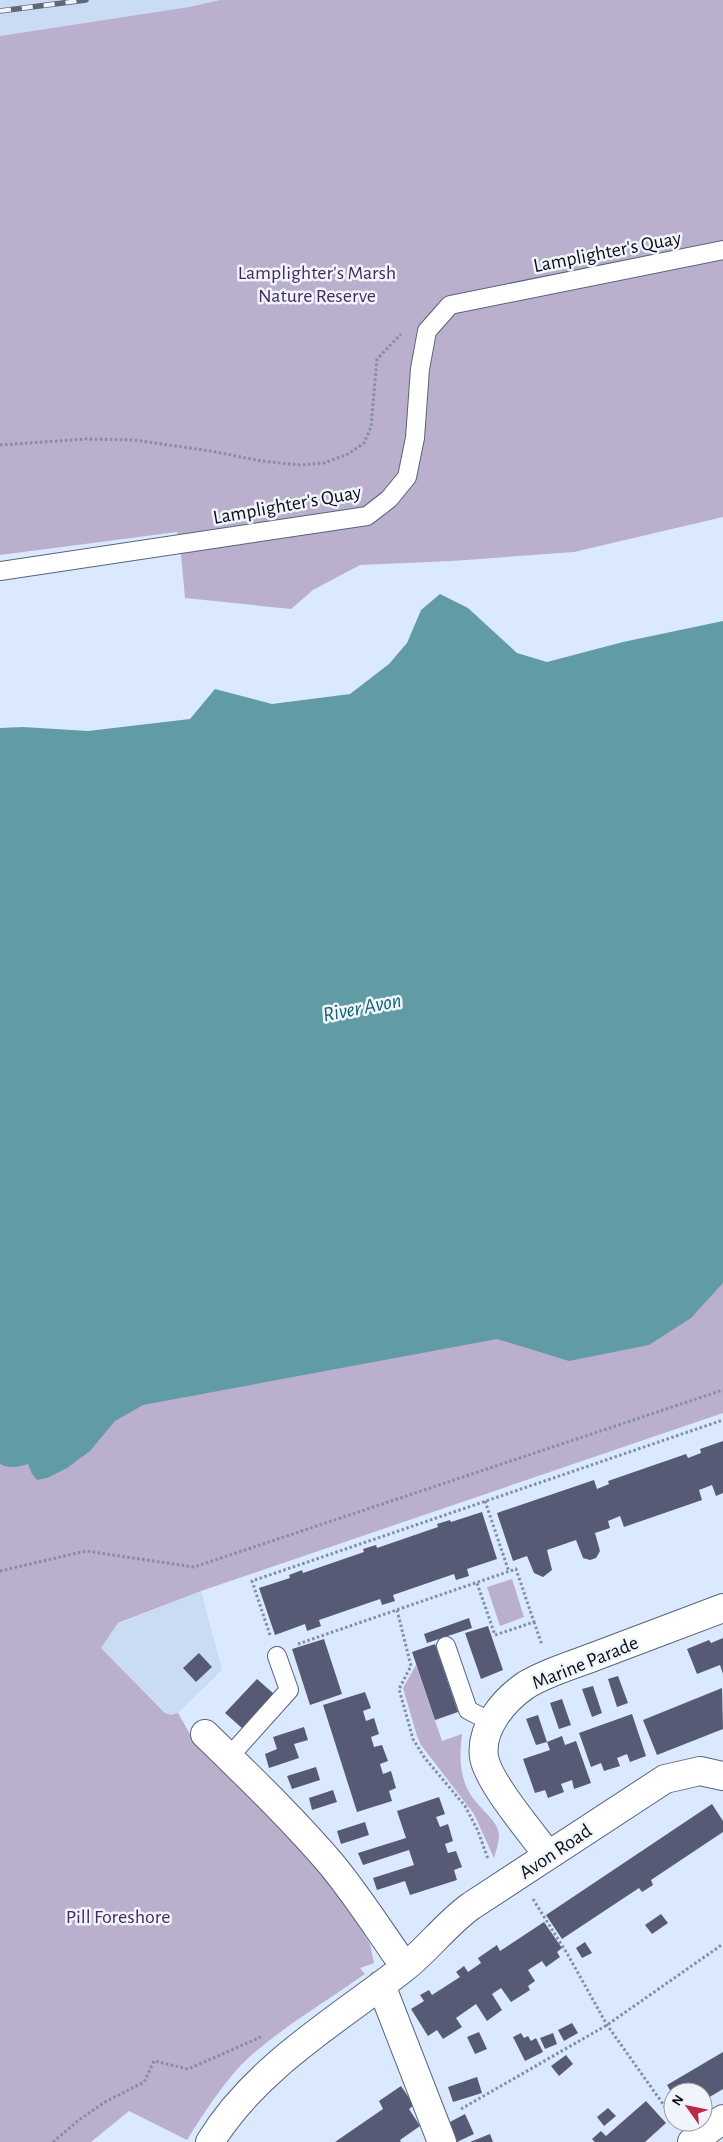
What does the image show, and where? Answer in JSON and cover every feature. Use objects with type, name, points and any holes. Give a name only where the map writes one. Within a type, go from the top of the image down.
[{"type":"street","name":"Marine Parade","points":[[548,1855],[499,1788],[486,1766],[484,1744],[491,1722],[509,1700],[534,1680],[723,1608]]},
{"type":"street","points":[[205,1734],[290,1818],[333,1866],[405,1967]]},
{"type":"street","name":"Avon Road","points":[[210,2142],[236,2106],[262,2078],[405,1967],[461,1914],[665,1778],[700,1771],[723,1776]]},
{"type":"street","points":[[381,1985],[438,2133]]},
{"type":"street","points":[[692,2142],[723,2119]]},
{"type":"lane","name":"Lamplighter's Quay","points":[[0,570],[368,516],[389,499],[407,477],[415,438],[420,369],[427,331],[450,305],[723,250]]},
{"type":"lane","points":[[446,1646],[468,1710],[491,1722]]},
{"type":"lane","points":[[229,1758],[289,1690],[275,1650]]},
{"type":"path","points":[[0,445],[86,439],[134,440],[210,451],[262,462],[300,466],[324,463],[348,454],[364,443],[370,427],[377,360],[402,332]]},
{"type":"path","points":[[0,1571],[86,1551],[194,1567],[723,1390]]},
{"type":"path","points":[[275,1650],[252,1581],[723,1420]]},
{"type":"path","points":[[485,1501],[509,1572]]},
{"type":"path","points":[[294,1645],[516,1569],[534,1622],[495,1635],[477,1583]]},
{"type":"path","points":[[397,1610],[411,1666],[399,1689],[413,1739],[424,1757],[458,1797],[471,1816],[508,1881],[568,1955],[607,2025],[663,2104]]},
{"type":"path","points":[[438,2133],[607,2025],[723,1944]]},
{"type":"path","points":[[53,2142],[79,2120],[105,2102],[144,2082],[154,2061],[188,2069],[263,2036]]},
{"type":"shaded area","points":[[0,0],[220,0],[189,7],[0,36]]},
{"type":"shaded area","points":[[201,1591],[222,1670],[178,1713],[168,1715],[101,1648],[118,1624]]},
{"type":"green space","name":"Lamplighter's Marsh Nature Reserve","points":[[220,0],[723,0],[723,517],[574,552],[452,561],[360,565],[313,590],[291,609],[185,598],[177,532],[0,555],[0,36],[189,7]]},
{"type":"green space","name":"Pill Foreshore","points":[[723,1083],[723,1413],[201,1591],[118,1623],[101,1648],[165,1713],[171,1715],[178,1713],[195,1743],[305,1854],[334,1887],[370,1944],[374,1963],[360,1968],[365,1974],[268,2041],[241,2065],[212,2101],[187,2140],[129,2111],[91,2142],[0,2142],[0,1238]]},
{"type":"green space","points":[[512,1579],[524,1617],[500,1626],[487,1587]]},
{"type":"green space","points":[[416,1665],[442,1741],[462,1734],[461,1762],[467,1787],[498,1830],[499,1835],[494,1858],[474,1814],[421,1745],[417,1736],[403,1688]]},
{"type":"water","name":"River Avon","points":[[440,594],[468,608],[517,653],[547,662],[623,642],[723,621],[723,1283],[691,1318],[649,1345],[569,1361],[497,1339],[143,1405],[115,1421],[90,1451],[67,1468],[47,1478],[37,1480],[28,1464],[7,1467],[0,1464],[0,728],[23,727],[88,731],[190,719],[215,689],[272,704],[350,694],[389,664],[407,643],[421,610]]},
{"type":"building","points":[[723,1441],[723,1493],[716,1496],[712,1485],[699,1490],[702,1500],[624,1527],[620,1516],[608,1521],[610,1528],[595,1533],[600,1551],[596,1558],[590,1560],[583,1558],[576,1540],[547,1550],[552,1570],[543,1577],[534,1573],[527,1556],[513,1561],[497,1513],[594,1480],[597,1489],[609,1484],[608,1481],[686,1454],[688,1458],[701,1453],[700,1449]]},
{"type":"building","points":[[482,1512],[497,1559],[467,1569],[469,1576],[456,1580],[454,1574],[393,1595],[395,1601],[382,1605],[380,1599],[319,1620],[321,1626],[307,1631],[305,1624],[275,1635],[259,1588],[290,1578],[289,1575],[302,1570],[303,1573],[364,1552],[363,1549],[376,1545],[377,1548],[438,1527],[437,1524],[450,1520],[451,1522]]},
{"type":"building","points":[[469,1618],[472,1628],[427,1643],[424,1634]]},
{"type":"building","points":[[488,1626],[503,1670],[481,1679],[465,1633]]},
{"type":"building","points":[[723,1638],[723,1674],[720,1665],[697,1674],[687,1649],[709,1640],[711,1643]]},
{"type":"building","points":[[324,1639],[342,1694],[310,1705],[292,1649]]},
{"type":"building","points":[[435,1644],[458,1712],[435,1720],[412,1652]]},
{"type":"building","points":[[199,1653],[212,1667],[196,1682],[183,1668]]},
{"type":"building","points":[[618,1676],[628,1703],[617,1707],[608,1679]]},
{"type":"building","points":[[257,1679],[274,1694],[243,1729],[225,1713]]},
{"type":"building","points":[[593,1686],[602,1713],[592,1717],[582,1689]]},
{"type":"building","points":[[722,1688],[723,1729],[657,1755],[643,1720]]},
{"type":"building","points":[[365,1692],[371,1708],[363,1711],[366,1721],[374,1718],[379,1734],[371,1737],[374,1747],[382,1745],[388,1761],[380,1764],[383,1774],[391,1771],[396,1788],[389,1791],[392,1801],[357,1812],[323,1705]]},
{"type":"building","points":[[562,1699],[571,1725],[559,1729],[550,1703]]},
{"type":"building","points":[[632,1714],[646,1756],[630,1762],[627,1754],[617,1758],[620,1766],[604,1771],[601,1763],[591,1767],[579,1733]]},
{"type":"building","points":[[538,1715],[547,1742],[536,1745],[526,1719]]},
{"type":"building","points":[[304,1727],[308,1740],[294,1744],[299,1758],[269,1768],[265,1754],[277,1749],[273,1737]]},
{"type":"building","points":[[562,1736],[565,1745],[576,1741],[591,1783],[574,1789],[572,1780],[561,1784],[564,1792],[548,1798],[545,1790],[535,1793],[523,1759],[550,1750],[547,1742]]},
{"type":"building","points":[[316,1767],[320,1780],[292,1789],[287,1776]]},
{"type":"building","points":[[333,1790],[337,1802],[312,1810],[309,1798]]},
{"type":"building","points":[[439,1797],[445,1814],[436,1817],[440,1827],[448,1824],[453,1841],[445,1844],[448,1853],[456,1851],[462,1867],[454,1870],[457,1880],[410,1895],[405,1881],[377,1890],[373,1878],[414,1865],[409,1850],[363,1865],[358,1853],[406,1838],[397,1811]]},
{"type":"building","points":[[712,1804],[723,1821],[723,1832],[651,1880],[653,1885],[642,1892],[639,1888],[562,1939],[546,1915]]},
{"type":"building","points":[[365,1822],[369,1835],[341,1844],[337,1831]]},
{"type":"building","points":[[661,1914],[668,1923],[652,1934],[645,1925]]},
{"type":"building","points":[[544,1922],[562,1948],[557,1952],[560,1957],[546,1967],[542,1961],[528,1970],[535,1981],[528,1986],[530,1990],[511,2002],[501,1988],[492,1994],[502,2010],[487,2021],[476,2004],[456,2018],[462,2027],[443,2039],[437,2030],[428,2036],[411,2009],[424,2001],[420,1995],[429,1990],[432,1995],[460,1977],[456,1972],[464,1966],[468,1972],[481,1963],[478,1958],[497,1945],[500,1951]]},
{"type":"building","points":[[585,1942],[592,1953],[582,1958],[576,1948]]},
{"type":"building","points":[[572,2023],[578,2033],[564,2041],[558,2030]]},
{"type":"building","points":[[479,2032],[487,2049],[475,2054],[467,2037]]},
{"type":"building","points":[[521,2033],[524,2038],[528,2036],[531,2041],[536,2038],[543,2052],[525,2061],[513,2037]]},
{"type":"building","points":[[553,2033],[557,2044],[545,2049],[540,2038]]},
{"type":"building","points":[[723,2052],[723,2089],[713,2095],[713,2082],[672,2082]]},
{"type":"building","points":[[566,2055],[573,2064],[559,2076],[551,2066]]},
{"type":"building","points":[[477,2077],[482,2093],[453,2102],[448,2087]]},
{"type":"building","points":[[401,2086],[414,2105],[409,2109],[420,2126],[400,2140],[401,2142],[335,2142],[383,2109],[379,2101]]},
{"type":"building","points":[[646,2101],[663,2120],[663,2126],[645,2142],[595,2142],[592,2139],[601,2131],[606,2136]]},
{"type":"building","points":[[608,2108],[616,2116],[604,2126],[597,2117]]},
{"type":"building","points":[[465,2114],[474,2134],[457,2142],[450,2122]]},
{"type":"building","points":[[490,2134],[493,2142],[470,2142]]},
{"type":"railway","points":[[0,11],[86,0]]}]
